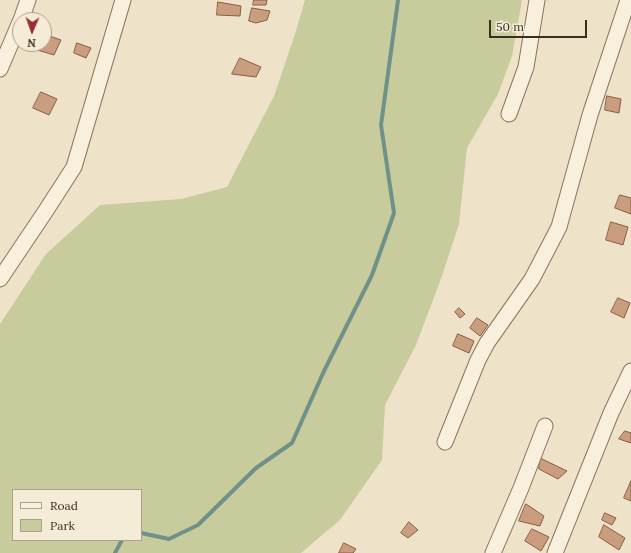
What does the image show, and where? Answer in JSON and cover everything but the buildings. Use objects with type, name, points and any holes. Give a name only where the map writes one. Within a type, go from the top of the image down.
[{"type":"street","points":[[23,12],[28,0]]},
{"type":"street","points":[[0,279],[74,167],[123,0]]},
{"type":"street","points":[[509,114],[526,67],[537,0]]},
{"type":"street","points":[[445,442],[478,360],[487,343],[532,279],[559,227],[590,115],[628,0]]},
{"type":"street","points":[[0,69],[12,40]]},
{"type":"street","points":[[555,553],[610,413],[631,371]]},
{"type":"street","points":[[493,553],[521,488],[545,426]]},
{"type":"green space","points":[[305,0],[522,0],[512,56],[498,94],[467,148],[459,224],[442,276],[416,345],[385,405],[382,460],[340,520],[301,553],[0,553],[0,324],[46,254],[100,205],[181,199],[227,187],[274,96]]},
{"type":"waterway","points":[[142,533],[169,539],[198,525],[256,468],[292,443],[324,371],[372,275],[394,213],[381,125],[398,0]]},
{"type":"waterway","points":[[115,553],[121,541]]}]
